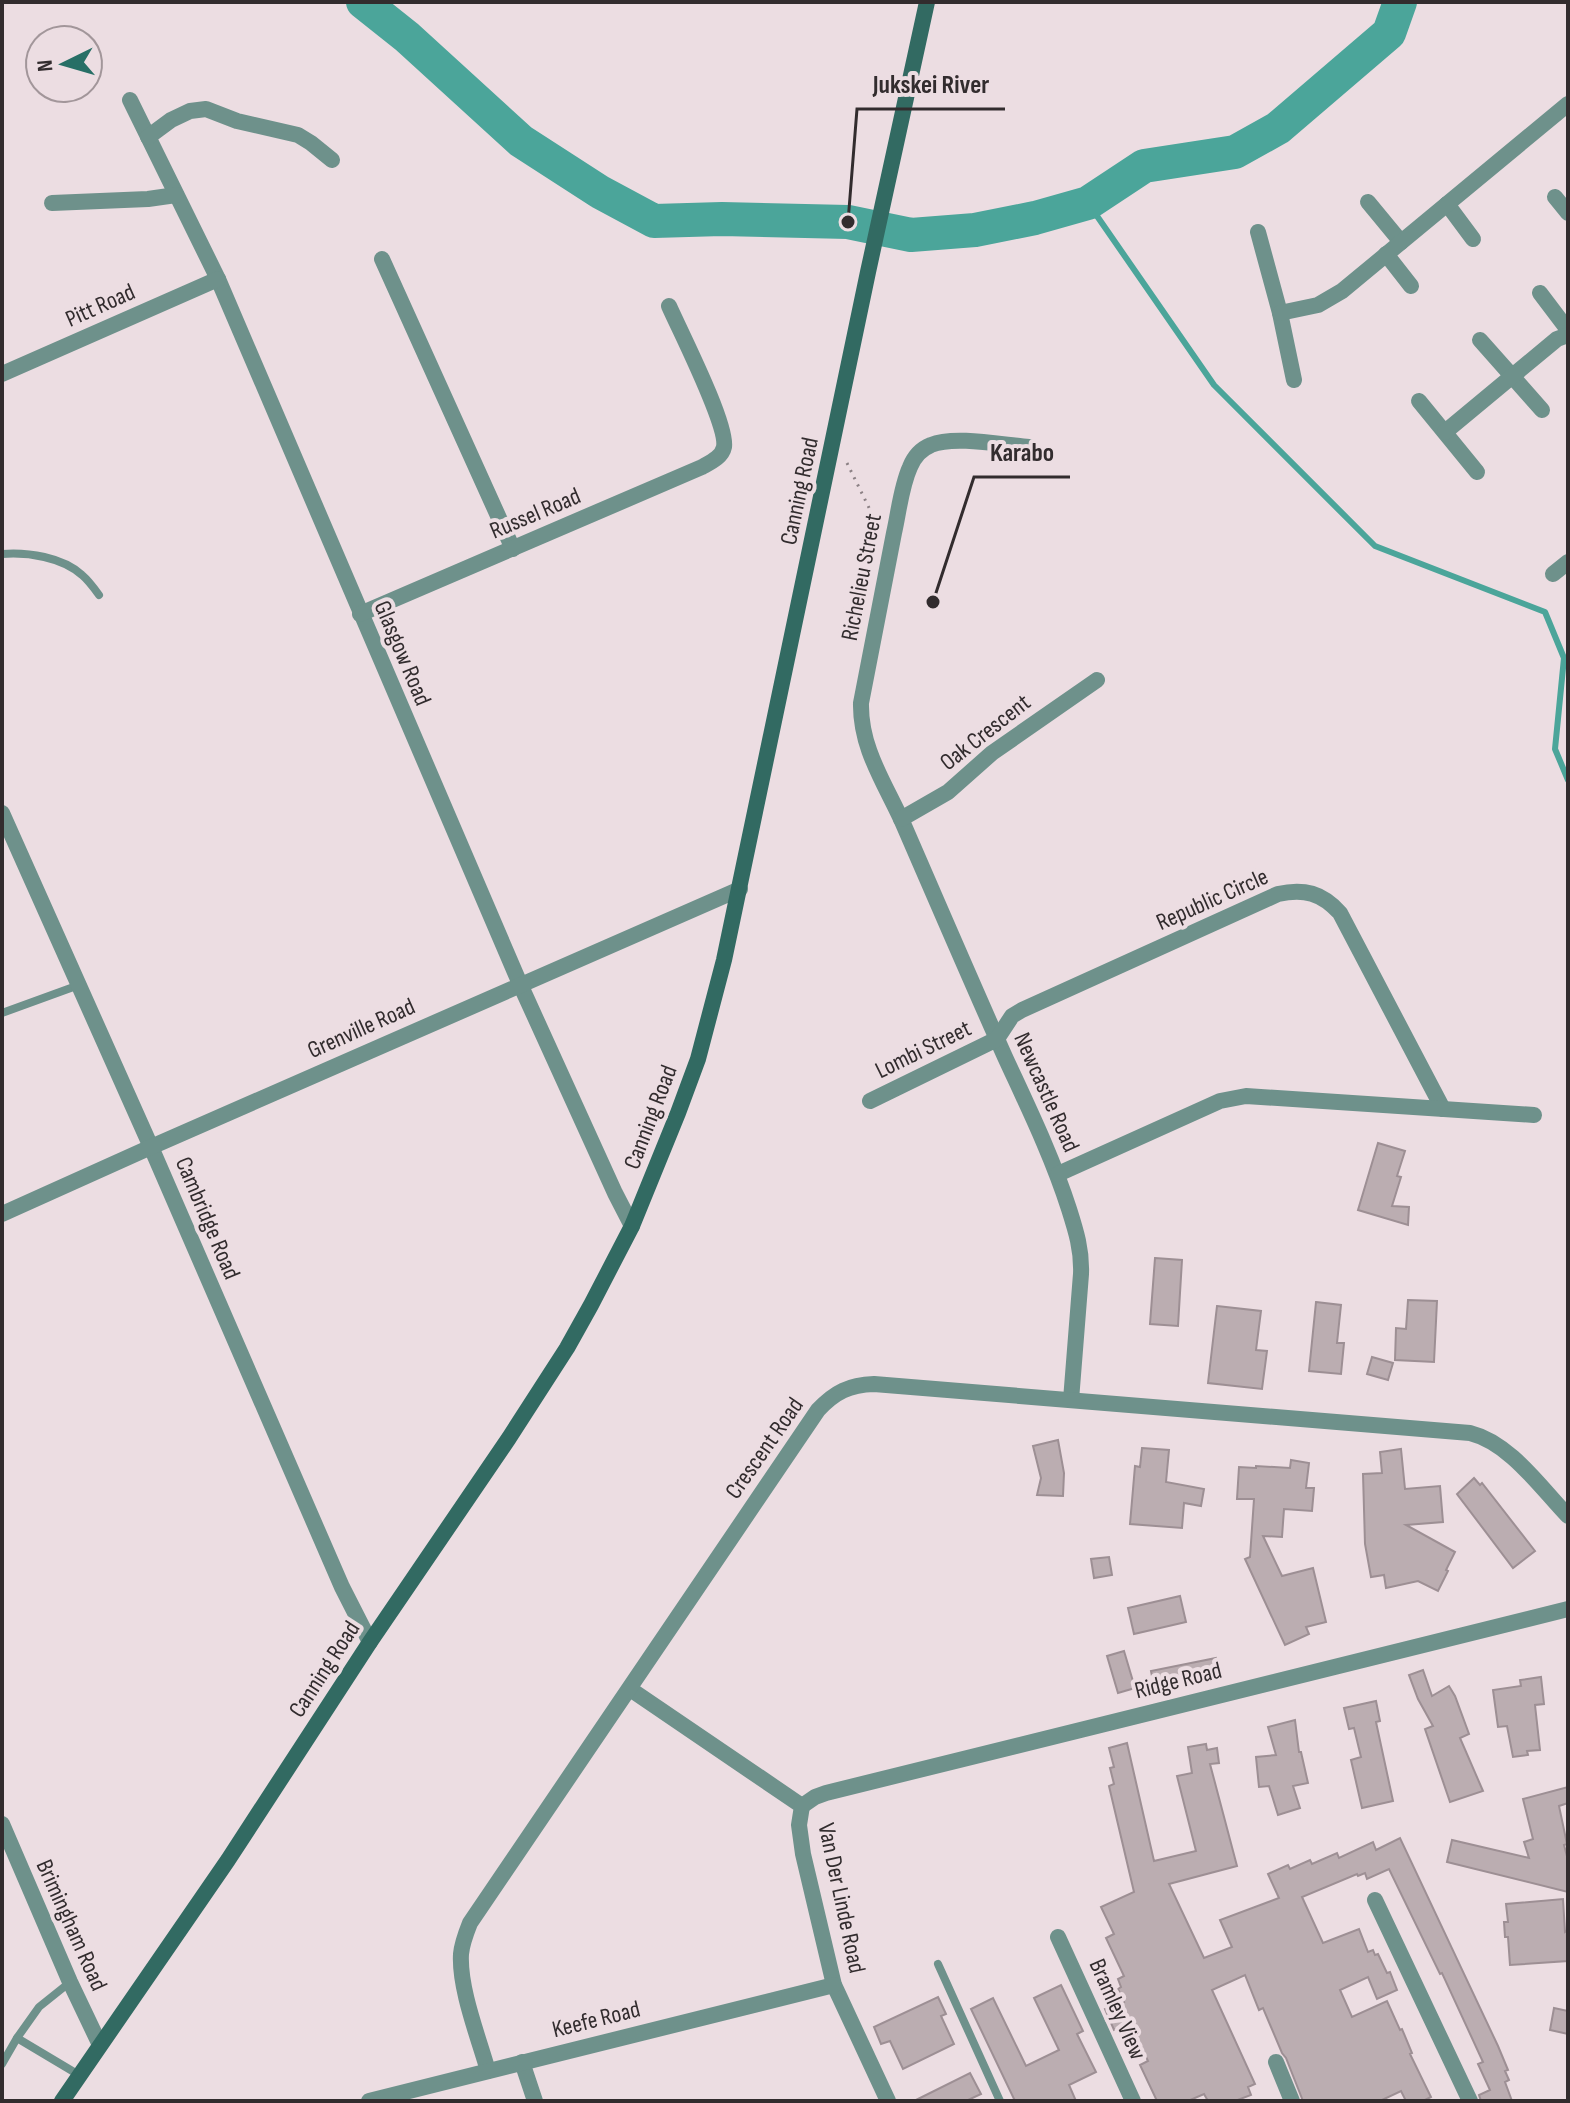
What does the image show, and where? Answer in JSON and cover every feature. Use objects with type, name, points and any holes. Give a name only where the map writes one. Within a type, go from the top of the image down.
[{"type":"main road","name":"Canning Road","points":[[62,2101],[228,1860],[567,1348],[632,1226],[655,1174],[698,1059],[724,960],[927,2]]},
{"type":"street","name":"Glasgow Road","points":[[130,100],[218,279],[520,984],[632,1226]]},
{"type":"street","points":[[1280,313],[1318,305],[1342,291],[1568,104]]},
{"type":"street","points":[[148,137],[181,115],[206,109],[237,121],[298,135],[332,160]]},
{"type":"street","points":[[52,203],[176,195]]},
{"type":"street","points":[[1555,197],[1568,213]]},
{"type":"street","points":[[1368,202],[1401,242]]},
{"type":"street","points":[[1447,204],[1473,239]]},
{"type":"street","points":[[1258,232],[1294,380]]},
{"type":"street","points":[[1386,254],[1411,286]]},
{"type":"street","points":[[382,259],[513,549]]},
{"type":"street","name":"Pitt Road","points":[[2,374],[218,279]]},
{"type":"street","points":[[1445,432],[1568,333],[1540,293]]},
{"type":"street","name":"Russel Road","points":[[360,614],[702,467],[719,456],[724,448],[720,420],[669,306]]},
{"type":"street","points":[[1480,340],[1542,410]]},
{"type":"street","points":[[1419,401],[1477,472]]},
{"type":"street","name":"Richelieu Street","points":[[901,819],[871,758],[862,731],[861,703],[906,477],[919,452],[939,442],[953,440],[1029,447]]},
{"type":"street","points":[[1553,574],[1568,562]]},
{"type":"street","name":"Oak Crescent","points":[[901,819],[948,792],[992,753],[1097,680]]},
{"type":"street","name":"Cambridge Road","points":[[2,813],[342,1587],[370,1642]]},
{"type":"street","name":"Newcastle Road","points":[[901,819],[1058,1174],[1079,1241],[1081,1256],[1071,1400]]},
{"type":"street","name":"Grenville Road","points":[[2,1214],[740,889]]},
{"type":"street","name":"Republic Circle","points":[[997,1039],[1012,1016],[1022,1010],[1278,894],[1302,891],[1322,896],[1340,913],[1443,1109]]},
{"type":"street","name":"Lombi Street","points":[[870,1101],[997,1039]]},
{"type":"street","points":[[1058,1174],[1233,1097],[1260,1096],[1534,1115]]},
{"type":"street","name":"Crescent Road","points":[[488,2071],[461,1967],[463,1939],[477,1911],[818,1410],[837,1392],[848,1387],[874,1384],[1470,1433],[1485,1437],[1501,1447],[1568,1516]]},
{"type":"street","name":"Ridge Road","points":[[802,1806],[826,1793],[1568,1609]]},
{"type":"street","name":"Van Der Linde Road","points":[[630,1689],[802,1806],[799,1825],[803,1854],[834,1985],[888,2101]]},
{"type":"street","name":"Brimingham Road","points":[[2,1824],[100,2045]]},
{"type":"street","points":[[1375,1900],[1470,2101]]},
{"type":"street","name":"Bramley View","points":[[1058,1937],[1133,2101]]},
{"type":"street","name":"Keefe Road","points":[[369,2101],[834,1985]]},
{"type":"street","points":[[522,2062],[535,2101]]},
{"type":"street","points":[[1276,2062],[1292,2101]]},
{"type":"lane","points":[[2,554],[27,554],[59,561],[81,574],[99,595]]},
{"type":"lane","points":[[2,1013],[79,985]]},
{"type":"lane","points":[[938,1964],[1000,2101]]},
{"type":"lane","points":[[2,2064],[39,2007],[70,1982]]},
{"type":"lane","points":[[17,2038],[79,2075]]},
{"type":"path","points":[[834,438],[876,524]]},
{"type":"building","points":[[1378,1143],[1405,1151],[1392,1206],[1409,1207],[1408,1225],[1358,1210]]},
{"type":"building","points":[[1155,1258],[1182,1260],[1178,1326],[1150,1324]]},
{"type":"building","points":[[1408,1300],[1437,1301],[1434,1362],[1395,1360],[1396,1328],[1406,1329]]},
{"type":"building","points":[[1316,1302],[1341,1305],[1337,1343],[1344,1343],[1341,1374],[1309,1371]]},
{"type":"building","points":[[1217,1306],[1261,1311],[1256,1350],[1267,1351],[1262,1389],[1208,1383]]},
{"type":"building","points":[[1372,1357],[1393,1363],[1388,1380],[1367,1374]]},
{"type":"building","points":[[1058,1440],[1064,1473],[1063,1496],[1037,1495],[1041,1478],[1033,1446]]},
{"type":"building","points":[[1142,1448],[1169,1450],[1166,1482],[1204,1489],[1201,1506],[1184,1503],[1182,1528],[1130,1524],[1135,1466],[1140,1467]]},
{"type":"building","points":[[1401,1449],[1405,1489],[1440,1486],[1443,1522],[1406,1525],[1455,1552],[1438,1591],[1418,1581],[1386,1588],[1384,1575],[1371,1577],[1365,1544],[1363,1474],[1382,1473],[1380,1452]]},
{"type":"building","points":[[1291,1460],[1309,1463],[1306,1488],[1314,1488],[1312,1511],[1284,1509],[1282,1537],[1263,1536],[1282,1576],[1313,1568],[1326,1622],[1306,1627],[1309,1634],[1285,1645],[1245,1559],[1250,1557],[1254,1499],[1237,1499],[1239,1467],[1290,1468]]},
{"type":"building","points":[[1474,1478],[1480,1485],[1482,1483],[1535,1551],[1513,1568],[1457,1494]]},
{"type":"building","points":[[1109,1557],[1112,1575],[1094,1578],[1091,1559]]},
{"type":"building","points":[[1180,1596],[1186,1622],[1134,1634],[1128,1608]]},
{"type":"building","points":[[1124,1651],[1135,1688],[1118,1693],[1107,1656]]},
{"type":"building","points":[[1216,1658],[1220,1672],[1154,1686],[1151,1671]]},
{"type":"building","points":[[1423,1670],[1432,1696],[1449,1686],[1455,1696],[1469,1734],[1460,1738],[1483,1791],[1450,1802],[1425,1729],[1433,1726],[1409,1675]]},
{"type":"building","points":[[1541,1677],[1544,1704],[1535,1705],[1540,1750],[1513,1757],[1507,1726],[1498,1727],[1493,1690],[1521,1686],[1520,1680]]},
{"type":"building","points":[[1376,1701],[1380,1721],[1376,1722],[1393,1801],[1362,1808],[1351,1760],[1361,1757],[1354,1728],[1349,1729],[1344,1708]]},
{"type":"building","points":[[1295,1720],[1299,1752],[1308,1783],[1293,1786],[1300,1808],[1278,1815],[1269,1786],[1259,1787],[1256,1757],[1276,1755],[1268,1727]]},
{"type":"building","points":[[1127,1743],[1154,1861],[1196,1851],[1177,1776],[1192,1773],[1188,1747],[1206,1744],[1207,1750],[1217,1748],[1219,1763],[1210,1764],[1237,1866],[1169,1884],[1204,1958],[1232,1947],[1220,1920],[1279,1898],[1268,1874],[1310,1860],[1312,1864],[1337,1853],[1339,1858],[1373,1842],[1376,1850],[1400,1838],[1498,2046],[1508,2070],[1505,2071],[1509,2080],[1505,2082],[1512,2101],[1481,2101],[1479,2095],[1490,2090],[1478,2064],[1483,2062],[1389,1869],[1367,1879],[1365,1873],[1357,1874],[1302,1897],[1323,1943],[1359,1929],[1368,1952],[1373,1950],[1375,1955],[1378,1954],[1387,1973],[1390,1972],[1397,1990],[1377,1999],[1368,1977],[1340,1990],[1352,2017],[1387,2001],[1431,2097],[1423,2101],[1406,2101],[1401,2091],[1380,2101],[1303,2101],[1263,2008],[1259,2010],[1245,1975],[1212,1990],[1255,2084],[1248,2087],[1251,2095],[1235,2101],[1208,2101],[1204,2094],[1188,2101],[1157,2101],[1140,2065],[1148,2061],[1130,2023],[1114,2030],[1105,2009],[1124,2002],[1118,1989],[1121,1987],[1118,1979],[1124,1976],[1106,1938],[1114,1934],[1101,1907],[1134,1892],[1109,1786],[1114,1784],[1110,1768],[1114,1767],[1109,1748]]},
{"type":"building","points":[[1568,1787],[1568,1803],[1559,1806],[1567,1844],[1564,1845],[1568,1860],[1568,1892],[1447,1862],[1452,1840],[1529,1858],[1524,1842],[1533,1839],[1523,1799]]},
{"type":"building","points":[[1563,1899],[1565,1932],[1568,1930],[1568,1961],[1510,1965],[1504,1922],[1508,1922],[1506,1904]]},
{"type":"building","points":[[1061,1985],[1083,2031],[1077,2034],[1096,2072],[1069,2085],[1076,2101],[1015,2101],[971,2009],[993,1998],[1026,2066],[1059,2050],[1034,1998]]},
{"type":"building","points":[[938,1997],[946,2014],[941,2016],[954,2044],[903,2069],[890,2041],[881,2044],[874,2027]]},
{"type":"building","points":[[1554,2008],[1568,2011],[1568,2034],[1550,2030]]},
{"type":"building","points":[[970,2073],[981,2094],[966,2101],[914,2101]]},
{"type":"waterway","points":[[363,2],[407,37],[521,141],[600,192],[654,221],[848,222],[911,235],[975,230],[1035,218],[1088,203],[1144,166],[1235,152],[1278,128],[1389,33],[1400,2]]},
{"type":"waterway","points":[[1088,203],[1214,385],[1375,546],[1545,612],[1564,658],[1555,749],[1568,780]]},
{"type":"place","name":"Jukskei River","points":[[848,222]]},
{"type":"place","name":"Karabo","points":[[933,602]]}]
